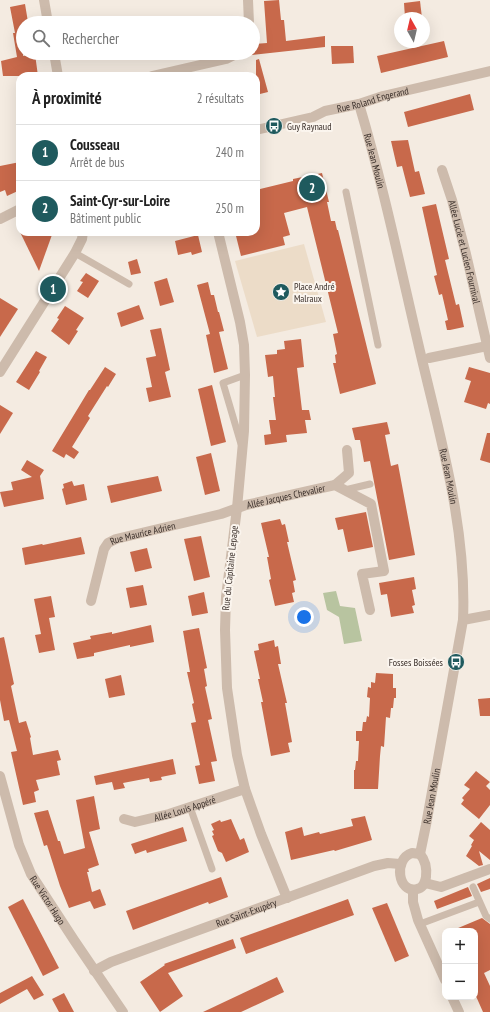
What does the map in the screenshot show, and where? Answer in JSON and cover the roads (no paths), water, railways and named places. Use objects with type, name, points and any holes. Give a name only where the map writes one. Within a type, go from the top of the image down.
[{"type":"street","points":[[44,0],[47,16]]},
{"type":"street","points":[[248,0],[249,16]]},
{"type":"street","points":[[55,60],[57,72]]},
{"type":"street","points":[[169,72],[222,60]]},
{"type":"street","name":"Rue Roland Engerand","points":[[260,129],[313,117],[325,111],[359,104],[383,96],[490,71]]},
{"type":"street","name":"Rue Jean Moulin","points":[[359,104],[381,185],[453,489],[461,554],[464,598],[463,620],[420,854]]},
{"type":"street","name":"Allée Lucie et Lucien Fournival","points":[[442,170],[452,200],[466,254],[490,358]]},
{"type":"street","points":[[0,219],[16,211]]},
{"type":"street","points":[[0,372],[74,253],[82,236]]},
{"type":"street","name":"Rue du Capitaine Lepage","points":[[219,236],[240,322],[244,345],[245,375],[242,448],[237,508],[226,597],[226,664],[230,716],[236,755],[246,790],[261,834],[287,898]]},
{"type":"street","points":[[429,358],[487,346]]},
{"type":"street","name":"Allée Jacques Chevalier","points":[[237,508],[335,485],[349,473],[347,450]]},
{"type":"street","name":"Allée Jacques Chevalier","points":[[335,485],[371,504],[384,571],[362,574],[370,610]]},
{"type":"street","name":"Rue Maurice Adrien","points":[[92,601],[104,549],[108,543],[116,539],[221,514],[237,508]]},
{"type":"street","points":[[463,620],[490,615]]},
{"type":"street","name":"Rue Victor Hugo","points":[[0,776],[20,845],[31,874],[94,971],[123,1012]]},
{"type":"street","name":"Allée Louis Appéré","points":[[124,819],[135,822],[246,790]]},
{"type":"street","points":[[420,854],[424,859],[426,866],[425,883],[420,888],[413,890],[407,889],[400,875],[400,864],[407,855],[420,854]]},
{"type":"street","name":"Rue Saint-Exupéry","points":[[94,971],[111,962],[374,866],[388,863],[400,864]]},
{"type":"street","points":[[425,883],[441,887],[451,885],[490,868]]},
{"type":"street","points":[[413,890],[413,902],[420,924],[442,973]]},
{"type":"street","points":[[453,1000],[459,1012]]},
{"type":"lane","points":[[346,192],[378,345]]},
{"type":"lane","points":[[74,253],[129,284]]},
{"type":"lane","points":[[242,448],[223,383],[245,375]]},
{"type":"lane","points":[[345,490],[370,484]]},
{"type":"lane","points":[[190,807],[212,869]]},
{"type":"lane","points":[[473,887],[486,916],[490,919]]},
{"type":"lane","points":[[420,924],[479,902]]},
{"type":"place","name":"Guy Raynaud","points":[[274,126]]},
{"type":"place","name":"Saint-Cyr-sur-Loire","points":[[312,188]]},
{"type":"place","name":"Cousseau","points":[[53,289]]},
{"type":"place","name":"Place André Malraux","points":[[281,292]]},
{"type":"place","name":"Fosses Boissées","points":[[456,662]]}]
